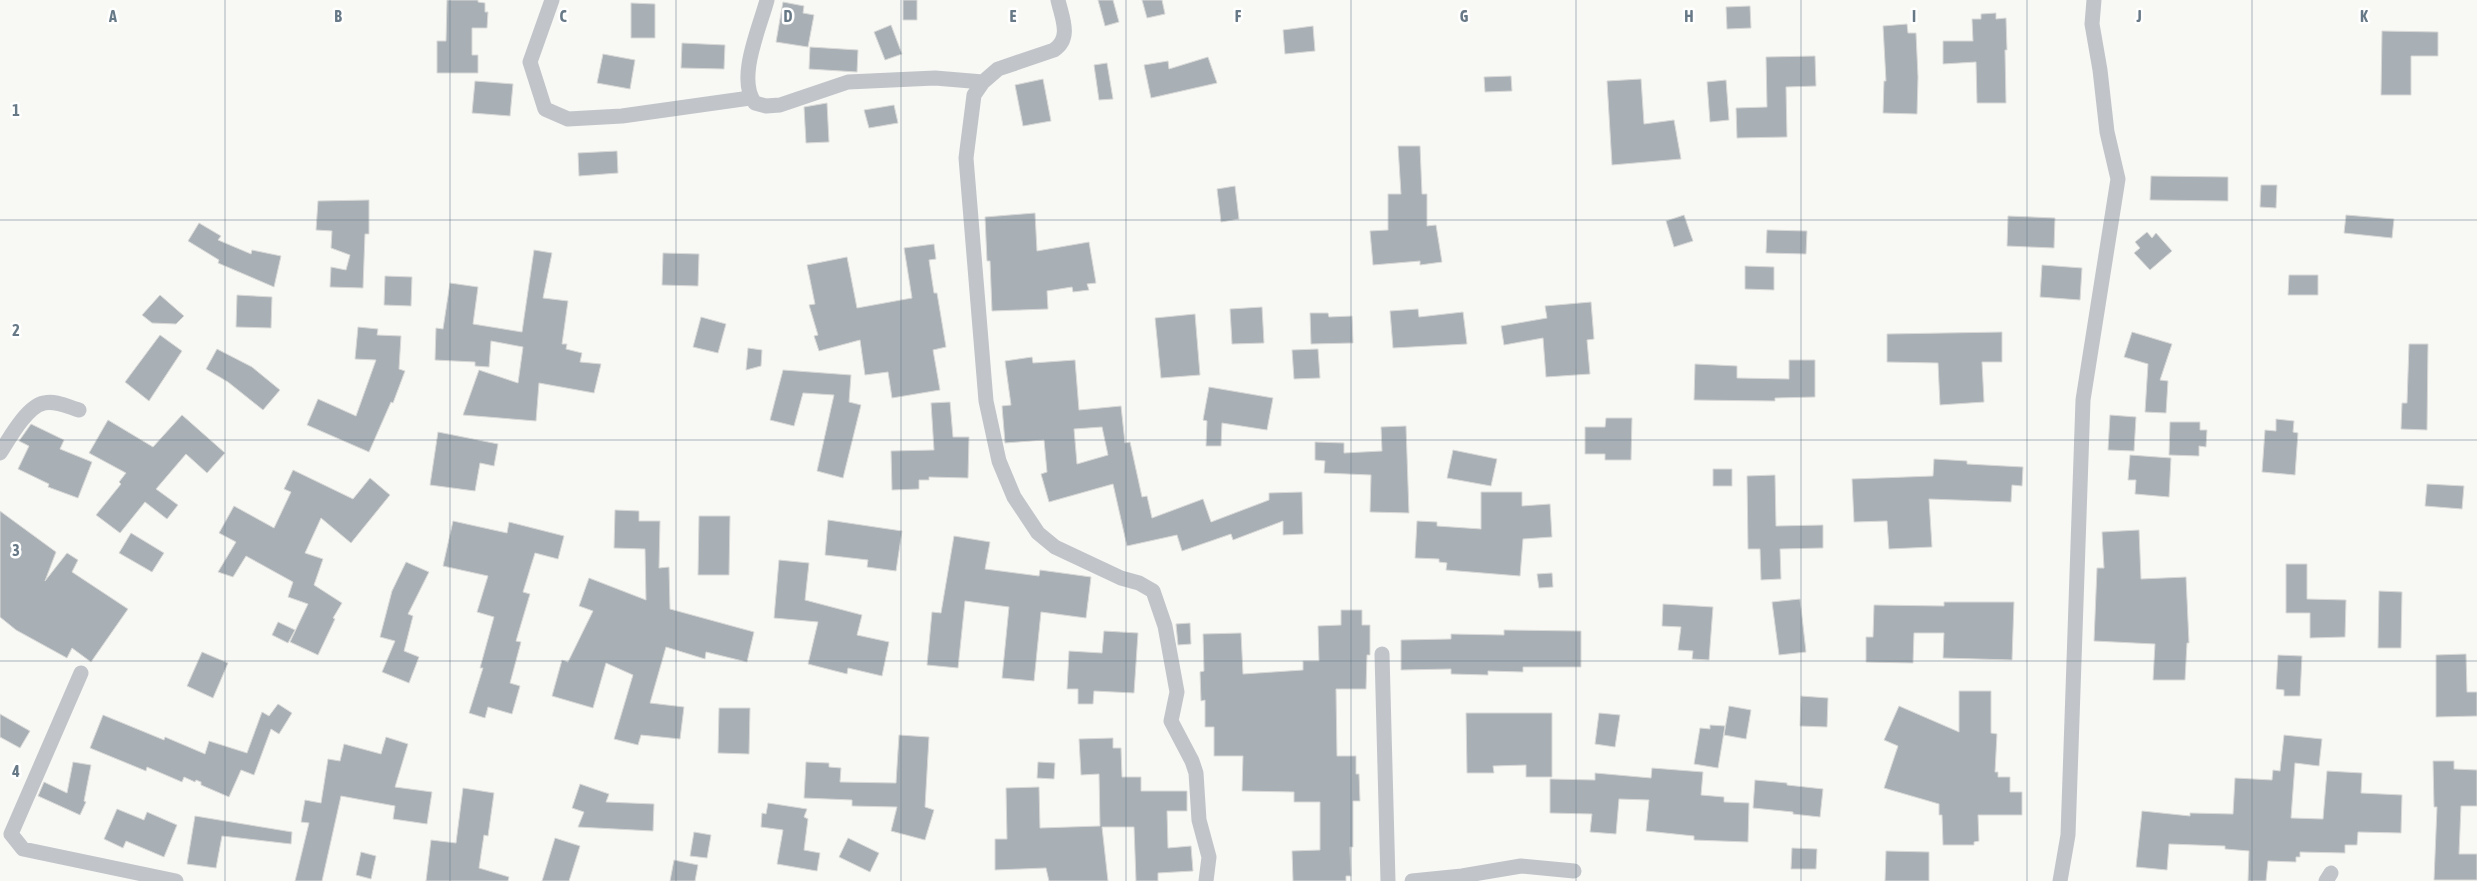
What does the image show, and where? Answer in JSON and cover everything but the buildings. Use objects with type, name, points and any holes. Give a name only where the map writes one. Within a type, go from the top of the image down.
[{"type":"street","points":[[552,0],[530,62],[545,109],[568,119],[604,117],[750,98]]},
{"type":"street","points":[[768,0],[748,69],[750,98],[755,103],[766,106],[780,105],[848,82],[935,78],[983,82]]},
{"type":"street","points":[[1058,0],[1066,33],[1062,45],[1054,50],[998,69],[983,82],[974,95],[966,158],[986,401],[999,461],[1014,497],[1038,533],[1055,547],[1121,578],[1139,583],[1153,592],[1165,626],[1177,692],[1172,721],[1196,773],[1199,820],[1209,857],[1206,881]]},
{"type":"street","points":[[2060,881],[2068,835],[2083,400],[2118,179],[2107,132],[2100,70],[2092,24],[2094,0]]},
{"type":"street","points":[[0,453],[31,410],[43,403],[58,403],[79,410]]},
{"type":"street","points":[[1382,654],[1388,881]]},
{"type":"street","points":[[81,673],[12,834],[23,849],[176,881]]},
{"type":"street","points":[[1412,881],[1462,876],[1520,866],[1574,871]]}]
